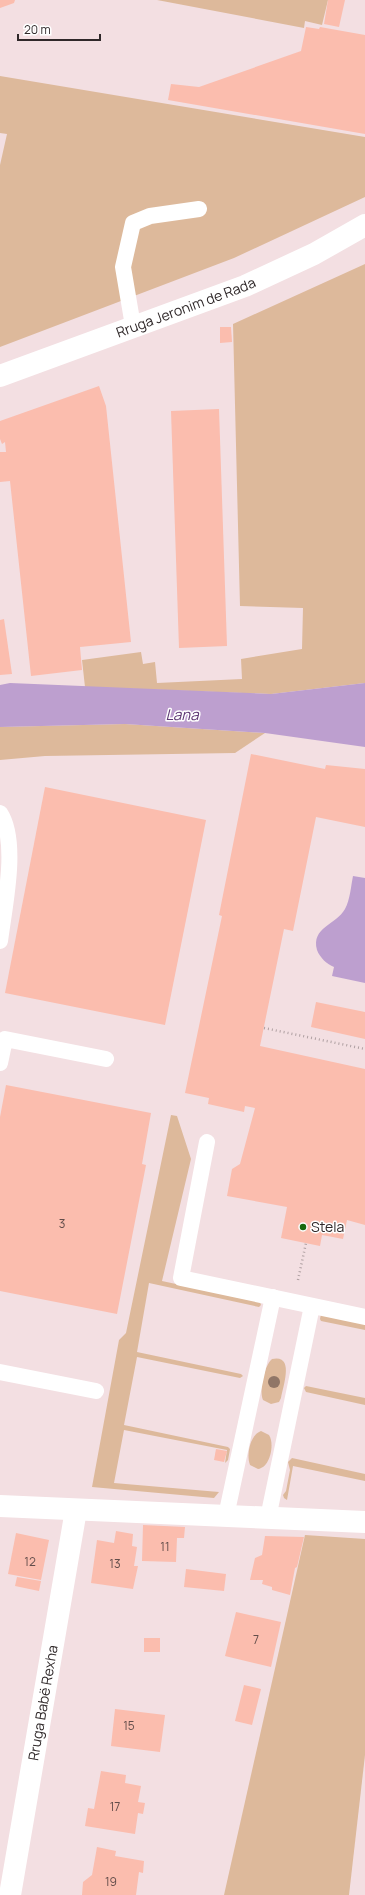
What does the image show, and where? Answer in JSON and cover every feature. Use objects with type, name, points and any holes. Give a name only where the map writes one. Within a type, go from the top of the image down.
[{"type":"street","name":"Rruga Jeronim de Rada","points":[[0,376],[132,326],[245,286],[314,254],[365,225]]},
{"type":"street","points":[[0,1506],[365,1522]]},
{"type":"street","name":"Rruga Babë Rexha","points":[[10,1895],[76,1510]]},
{"type":"lane","points":[[132,326],[123,267],[133,223],[150,216],[199,208]]},
{"type":"lane","points":[[0,813],[6,833],[9,870],[0,941]]},
{"type":"lane","points":[[0,1063],[5,1039],[106,1059]]},
{"type":"lane","points":[[208,1142],[181,1278],[365,1317]]},
{"type":"lane","points":[[226,1516],[273,1297]]},
{"type":"lane","points":[[268,1518],[312,1306]]},
{"type":"lane","points":[[0,1372],[96,1391]]},
{"type":"path","points":[[264,1028],[365,1049]]},
{"type":"path","points":[[294,1302],[306,1244]]},
{"type":"shaded area","points":[[157,0],[328,0],[322,25],[305,21],[304,28]]},
{"type":"shaded area","points":[[0,76],[365,137],[365,197],[234,258],[0,347],[0,165],[7,134],[0,133]]},
{"type":"shaded area","points":[[365,264],[365,683],[271,694],[85,687],[82,660],[141,652],[143,664],[155,662],[157,683],[242,679],[241,659],[302,649],[303,608],[240,606],[233,324]]},
{"type":"shaded area","points":[[125,724],[265,733],[235,753],[45,756],[0,760],[0,727]]},
{"type":"shaded area","points":[[171,1115],[177,1116],[191,1159],[162,1281],[260,1302],[261,1305],[259,1307],[149,1283],[137,1352],[241,1374],[243,1376],[240,1378],[137,1357],[124,1425],[228,1447],[230,1449],[228,1460],[225,1463],[227,1450],[124,1430],[114,1483],[219,1492],[214,1498],[92,1487],[119,1340],[126,1333]]},
{"type":"shaded area","points":[[321,1314],[365,1322],[365,1330],[321,1321]]},
{"type":"shaded area","points":[[272,1359],[279,1359],[283,1361],[286,1372],[281,1398],[279,1402],[271,1404],[263,1400],[262,1384],[269,1362]]},
{"type":"shaded area","points":[[306,1386],[365,1398],[365,1405],[306,1392],[304,1388]]},
{"type":"shaded area","points":[[261,1431],[269,1435],[272,1444],[266,1465],[258,1469],[250,1465],[248,1456],[254,1437]]},
{"type":"shaded area","points":[[292,1458],[365,1474],[365,1481],[293,1466],[287,1500],[283,1495],[286,1491],[290,1470],[288,1462]]},
{"type":"shaded area","points":[[305,1535],[365,1539],[365,1755],[349,1895],[224,1895]]},
{"type":"water","name":"Lana","points":[[10,683],[271,694],[365,683],[365,747],[265,733],[125,724],[0,727],[0,685]]},
{"type":"water","points":[[353,876],[365,878],[365,983],[332,976],[334,967],[320,956],[317,950],[316,942],[321,931],[336,919],[345,909]]},
{"type":"building","points":[[0,0],[15,0],[14,3],[0,8]]},
{"type":"building","points":[[328,0],[345,0],[339,27],[324,24]]},
{"type":"building","points":[[306,27],[319,29],[320,27],[365,35],[365,134],[168,100],[171,84],[199,87],[301,51]]},
{"type":"building","points":[[220,327],[231,327],[232,342],[220,343]]},
{"type":"building","points":[[99,386],[106,406],[131,642],[80,647],[82,670],[31,676],[10,481],[0,482],[0,452],[6,452],[5,442],[2,444],[0,439],[0,421]]},
{"type":"building","points":[[219,409],[227,646],[179,648],[171,411]]},
{"type":"building","points":[[4,619],[12,674],[0,675],[0,620]]},
{"type":"building","points":[[251,754],[325,769],[326,765],[365,769],[365,827],[316,817],[293,931],[284,929],[260,1046],[365,1069],[365,1225],[347,1220],[343,1239],[322,1235],[320,1246],[281,1238],[287,1207],[227,1196],[232,1169],[240,1164],[255,1108],[245,1106],[244,1112],[208,1104],[209,1098],[185,1093],[222,916],[219,915]]},
{"type":"building","points":[[45,787],[206,820],[165,1025],[5,993]]},
{"type":"building","points":[[316,1002],[365,1012],[365,1039],[311,1027]]},
{"type":"building","points":[[6,1085],[151,1113],[142,1164],[146,1165],[117,1314],[0,1291],[0,1117]]},
{"type":"building","points":[[216,1449],[227,1451],[224,1462],[214,1460]]},
{"type":"building","points":[[143,1525],[185,1527],[184,1538],[177,1538],[176,1562],[142,1561]]},
{"type":"building","points":[[116,1531],[133,1534],[132,1546],[137,1547],[134,1566],[138,1566],[133,1589],[91,1583],[97,1540],[114,1543]]},
{"type":"building","points":[[16,1533],[49,1540],[41,1580],[8,1574]]},
{"type":"building","points":[[265,1536],[304,1537],[297,1567],[295,1568],[290,1595],[272,1590],[272,1587],[262,1584],[263,1580],[250,1580],[255,1558],[262,1555]]},
{"type":"building","points":[[186,1569],[226,1574],[224,1591],[184,1587]]},
{"type":"building","points":[[17,1577],[41,1581],[39,1591],[15,1586]]},
{"type":"building","points":[[236,1612],[281,1622],[271,1667],[225,1656]]},
{"type":"building","points":[[144,1638],[160,1638],[160,1652],[144,1652]]},
{"type":"building","points":[[244,1685],[261,1689],[252,1725],[235,1721]]},
{"type":"building","points":[[115,1709],[165,1715],[160,1752],[111,1746]]},
{"type":"building","points":[[101,1771],[126,1775],[125,1783],[141,1786],[138,1802],[145,1803],[143,1814],[138,1813],[135,1834],[85,1826],[88,1808],[94,1809]]},
{"type":"building","points":[[97,1847],[116,1851],[115,1856],[144,1861],[143,1873],[139,1872],[136,1895],[82,1895],[83,1882],[92,1875]]},
{"type":"place","name":"Stela","points":[[303,1227]]}]
